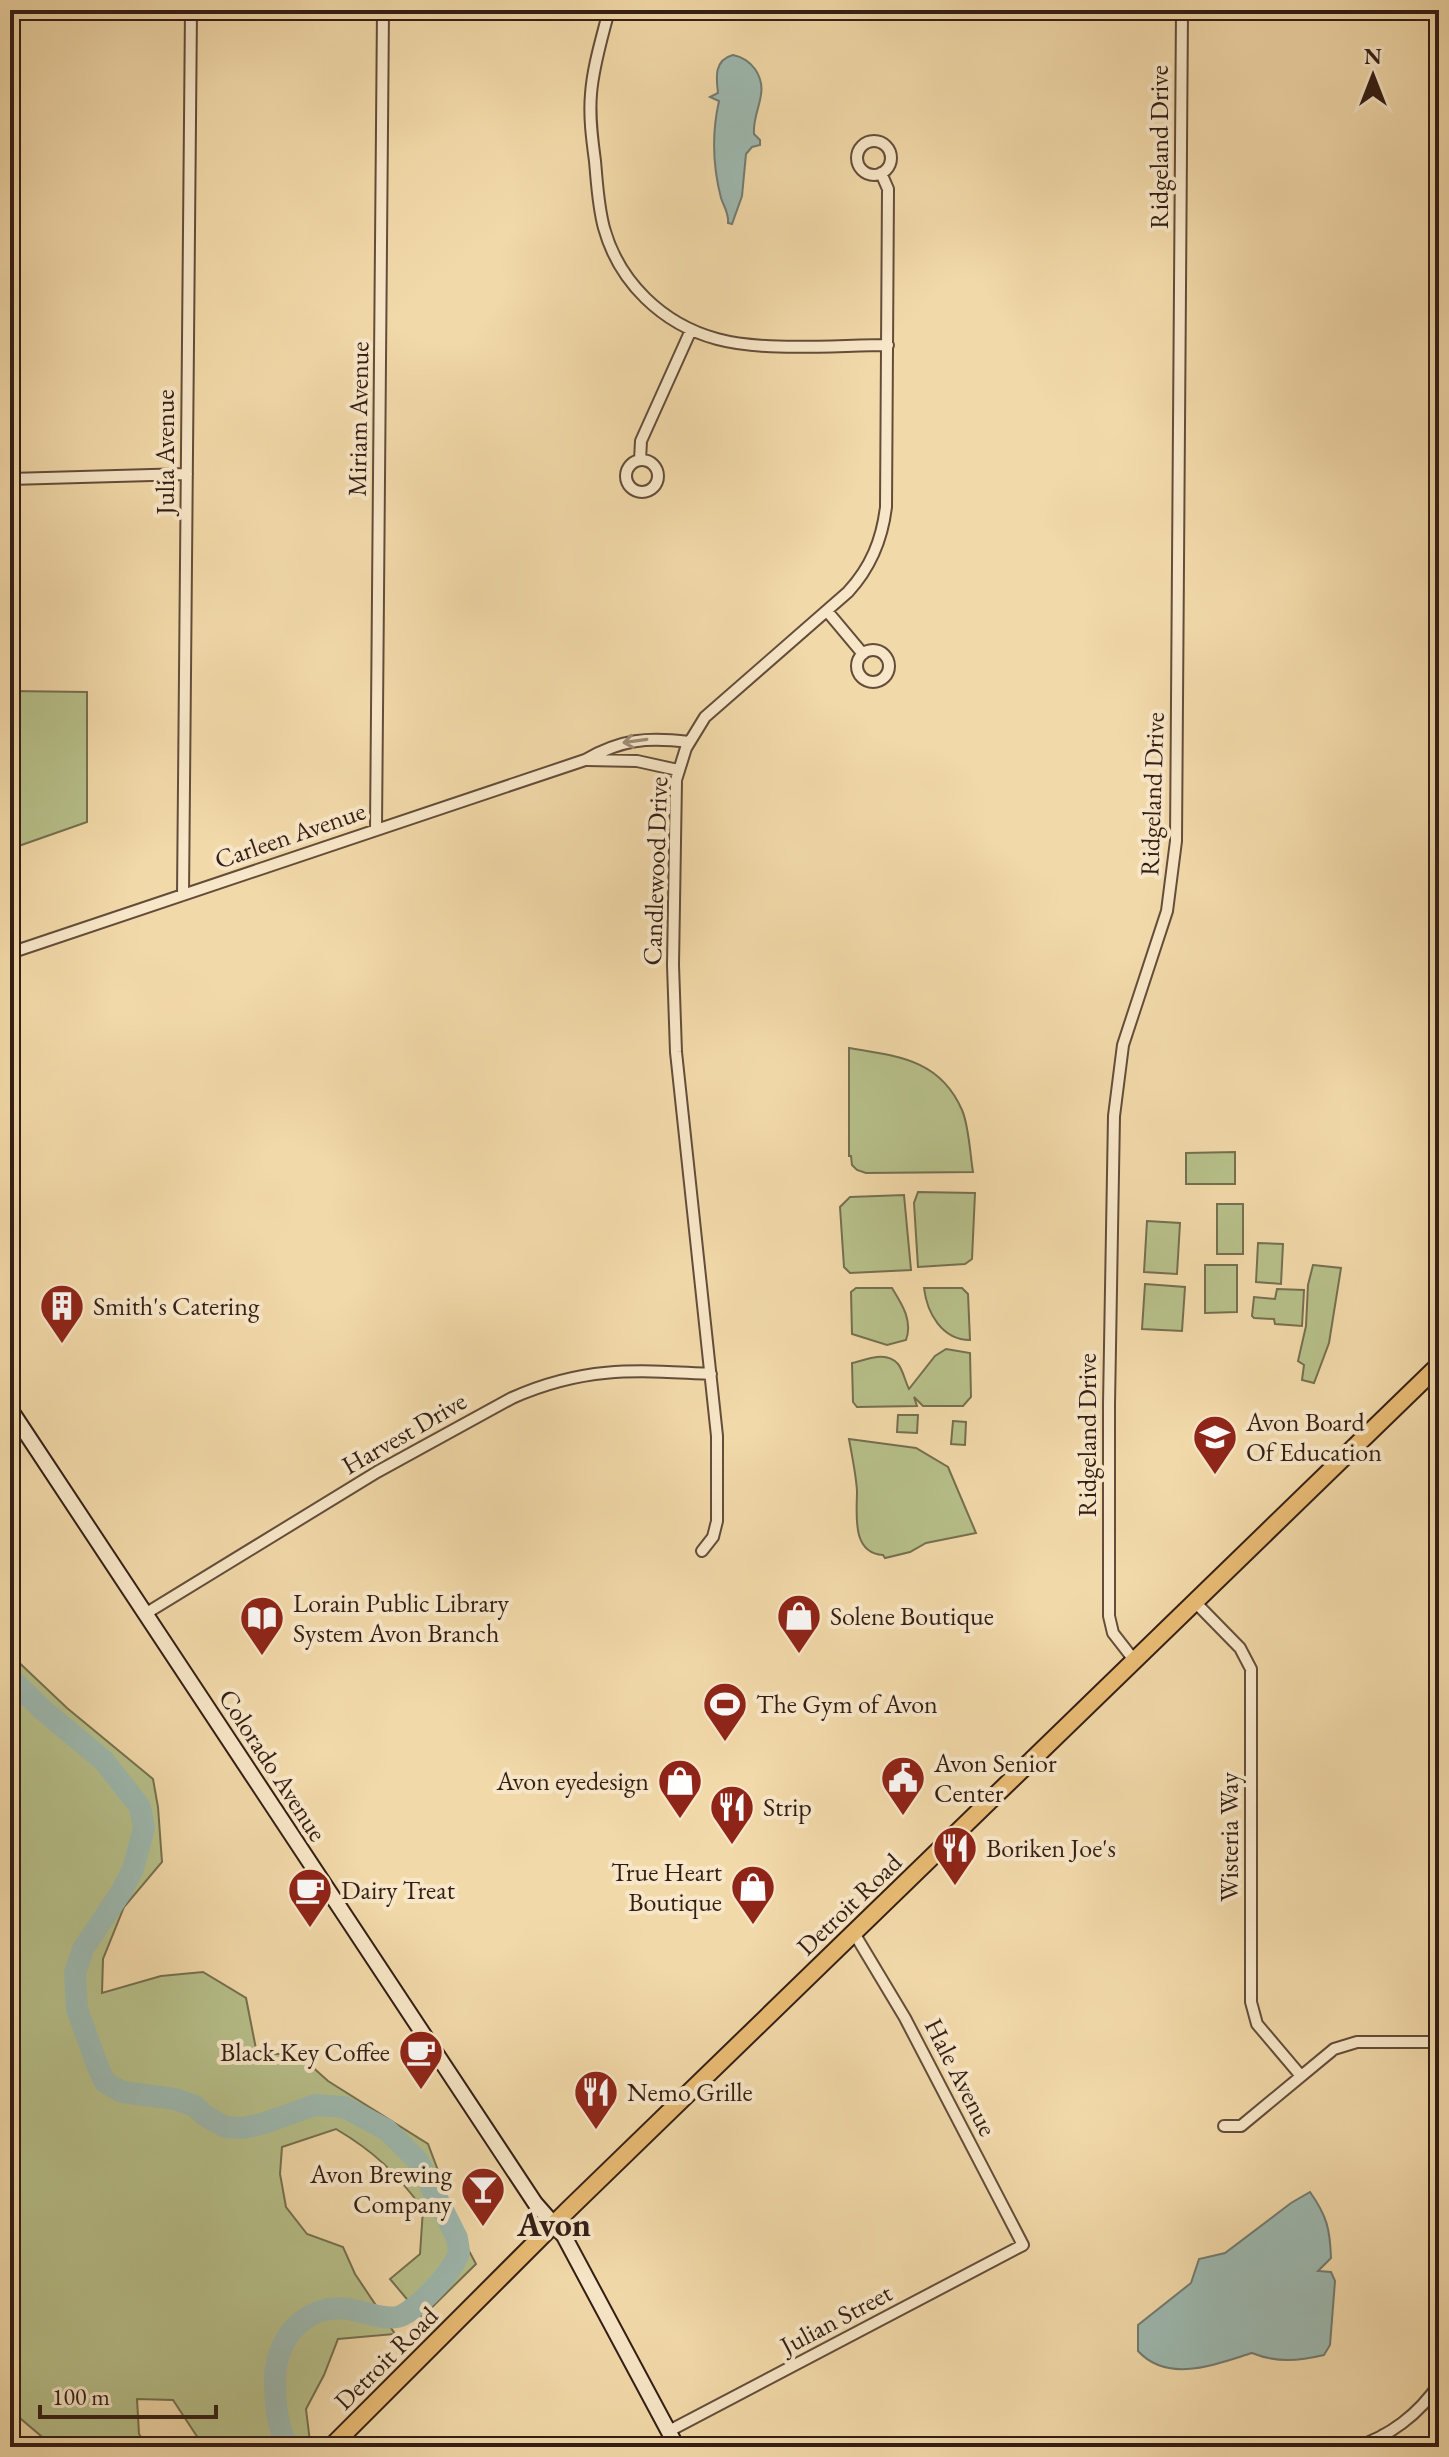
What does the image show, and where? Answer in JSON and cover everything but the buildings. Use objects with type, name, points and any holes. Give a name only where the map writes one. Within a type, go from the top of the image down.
[{"type":"main road","name":"Detroit Road","points":[[331,2447],[554,2224],[1439,1365]]},
{"type":"main road","name":"Colorado Avenue","points":[[10,1409],[520,2181],[564,2236],[677,2447]]},
{"type":"street","name":"Julia Avenue","points":[[183,895],[191,10]]},
{"type":"street","name":"Miriam Avenue","points":[[376,829],[383,10]]},
{"type":"street","points":[[609,10],[590,104],[598,199],[604,227],[621,267],[644,298],[691,330],[718,339],[757,345],[888,345]]},
{"type":"street","name":"Ridgeland Drive","points":[[1134,1660],[1113,1633],[1109,1605],[1113,1124],[1123,1045],[1167,911],[1176,841],[1182,10]]},
{"type":"street","name":"Candlewood Drive","points":[[702,1551],[715,1529],[718,1507],[716,1422],[676,1052],[673,933],[675,789],[678,770],[689,742],[713,709],[855,584],[878,548],[886,507],[888,345],[888,189],[881,173]]},
{"type":"street","points":[[640,460],[641,441],[691,330]]},
{"type":"street","points":[[10,479],[187,474]]},
{"type":"street","points":[[827,611],[863,654]]},
{"type":"street","name":"Carleen Avenue","points":[[10,953],[585,760],[628,741],[655,739],[689,742]]},
{"type":"street","name":"Carleen Avenue","points":[[585,760],[637,761],[678,770]]},
{"type":"street","name":"Harvest Drive","points":[[145,1614],[377,1472],[533,1389],[556,1381],[625,1370],[711,1374]]},
{"type":"street","name":"Wisteria Way","points":[[1195,1602],[1240,1648],[1251,1669],[1251,2002],[1257,2024],[1301,2076]]},
{"type":"street","name":"Hale Avenue","points":[[854,1933],[905,2018],[1023,2245]]},
{"type":"street","points":[[1224,2126],[1241,2126],[1334,2049],[1347,2043],[1439,2042]]},
{"type":"street","name":"Julian Street","points":[[669,2431],[1023,2245]]},
{"type":"street","points":[[1355,2447],[1383,2435],[1417,2411],[1439,2384]]},
{"type":"street","points":[[1383,2435],[1389,2447]]},
{"type":"green space","points":[[10,691],[87,692],[87,822],[10,849]]},
{"type":"green space","points":[[849,1048],[915,1063],[942,1080],[962,1110],[973,1172],[866,1173],[852,1165],[849,1156]]},
{"type":"green space","points":[[1235,1152],[1235,1184],[1186,1184],[1186,1153]]},
{"type":"green space","points":[[918,1192],[975,1193],[972,1259],[965,1264],[918,1267],[914,1203]]},
{"type":"green space","points":[[904,1195],[911,1270],[850,1273],[844,1267],[840,1207],[850,1197]]},
{"type":"green space","points":[[1217,1204],[1243,1204],[1243,1254],[1217,1254]]},
{"type":"green space","points":[[1147,1221],[1180,1223],[1177,1274],[1144,1272]]},
{"type":"green space","points":[[1258,1243],[1283,1244],[1281,1284],[1256,1282]]},
{"type":"green space","points":[[1205,1265],[1237,1265],[1237,1312],[1205,1313]]},
{"type":"green space","points":[[1313,1265],[1341,1268],[1329,1343],[1314,1383],[1302,1380],[1304,1365],[1298,1361],[1306,1326],[1308,1285]]},
{"type":"green space","points":[[1145,1284],[1185,1287],[1182,1331],[1142,1329]]},
{"type":"green space","points":[[856,1288],[892,1288],[907,1319],[906,1340],[887,1345],[852,1334],[851,1292]]},
{"type":"green space","points":[[924,1288],[962,1288],[968,1294],[970,1340],[960,1339],[944,1330],[932,1315]]},
{"type":"green space","points":[[1277,1289],[1304,1290],[1302,1326],[1275,1324],[1274,1319],[1252,1316],[1254,1297],[1275,1299]]},
{"type":"green space","points":[[946,1349],[970,1353],[971,1397],[963,1406],[923,1406],[914,1397],[917,1406],[857,1407],[853,1402],[852,1363],[876,1357],[893,1360],[900,1366],[909,1389],[935,1356]]},
{"type":"green space","points":[[898,1415],[918,1415],[917,1433],[897,1432]]},
{"type":"green space","points":[[953,1421],[966,1422],[965,1445],[951,1444]]},
{"type":"green space","points":[[849,1439],[916,1448],[948,1467],[976,1533],[926,1543],[910,1552],[885,1558],[873,1553],[865,1547],[858,1531],[856,1485]]},
{"type":"green space","points":[[10,1654],[67,1708],[153,1779],[162,1862],[124,1907],[103,1959],[102,1993],[161,1976],[203,1972],[246,1998],[257,2054],[298,2054],[328,2081],[428,2144],[445,2189],[450,2215],[476,2264],[422,2317],[390,2279],[420,2254],[423,2209],[413,2196],[374,2155],[336,2129],[282,2147],[280,2174],[286,2207],[307,2234],[343,2247],[355,2274],[395,2334],[338,2339],[306,2409],[310,2442],[304,2447],[204,2447],[173,2400],[137,2399],[139,2434],[148,2447],[54,2447],[15,2414],[10,2416]]},
{"type":"water","points":[[733,55],[753,66],[759,77],[761,94],[754,126],[754,134],[760,145],[752,147],[746,154],[742,196],[732,224],[728,223],[721,198],[715,162],[714,137],[719,101],[710,97],[718,93],[719,65]]},
{"type":"water","points":[[1310,2192],[1324,2216],[1330,2239],[1331,2258],[1318,2271],[1331,2272],[1335,2281],[1330,2345],[1324,2355],[1288,2360],[1252,2353],[1208,2366],[1178,2369],[1163,2367],[1138,2351],[1138,2325],[1191,2283],[1199,2259],[1225,2253]]},
{"type":"waterway","points":[[10,1678],[104,1761],[140,1807],[144,1828],[133,1869],[83,1949],[75,1973],[77,2009],[105,2082],[122,2092],[175,2099],[195,2106],[225,2127],[262,2124],[315,2105],[344,2107],[387,2130],[418,2161],[457,2238],[459,2251],[451,2268],[424,2299],[404,2314],[385,2317],[332,2309],[318,2312],[295,2327],[280,2352],[275,2381],[279,2424],[289,2447]]},
{"type":"place","name":"Smith's Catering","points":[[62,1345]]},
{"type":"place","name":"Avon Board Of Education","points":[[1215,1476]]},
{"type":"place","name":"Solene Boutique","points":[[799,1655]]},
{"type":"place","name":"Lorain Public Library System Avon Branch","points":[[262,1657]]},
{"type":"place","name":"The Gym of Avon","points":[[725,1743]]},
{"type":"place","name":"Avon Senior Center","points":[[903,1817]]},
{"type":"place","name":"Avon eyedesign","points":[[680,1820]]},
{"type":"place","name":"Strip","points":[[732,1846]]},
{"type":"place","name":"Boriken Joe's","points":[[955,1887]]},
{"type":"place","name":"True Heart Boutique","points":[[753,1926]]},
{"type":"place","name":"Dairy Treat","points":[[310,1929]]},
{"type":"place","name":"Black Key Coffee","points":[[421,2091]]},
{"type":"place","name":"Nemo Grille","points":[[596,2131]]},
{"type":"place","name":"Avon Brewing Company","points":[[483,2228]]},
{"type":"district","name":"Avon","points":[[554,2224]]}]
